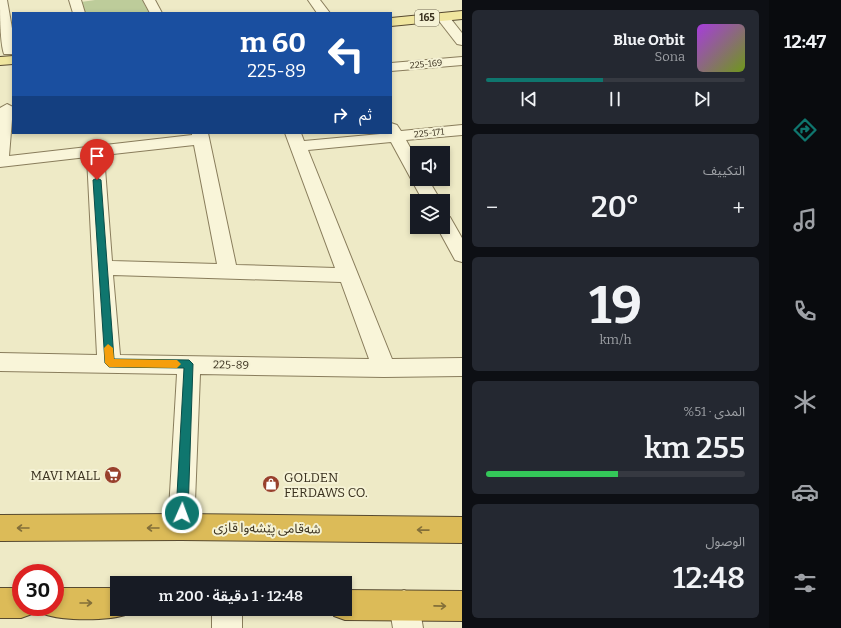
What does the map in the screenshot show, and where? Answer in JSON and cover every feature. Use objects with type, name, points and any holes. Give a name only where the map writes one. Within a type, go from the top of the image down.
[{"type":"highway","name":"شەقامی پێشەوا قازی","points":[[0,528],[462,530]]},
{"type":"highway","points":[[0,603],[12,603]]},
{"type":"highway","points":[[64,603],[110,603]]},
{"type":"highway","points":[[352,606],[406,617],[462,606]]},
{"type":"main road","name":"165","points":[[392,14],[462,7]]},
{"type":"main road","name":"165","points":[[392,22],[462,15]]},
{"type":"street","points":[[1,0],[7,55]]},
{"type":"street","points":[[75,0],[79,12]]},
{"type":"street","points":[[149,0],[155,12]]},
{"type":"street","points":[[314,0],[323,12]]},
{"type":"street","points":[[442,17],[462,41]]},
{"type":"street","name":"225-169","points":[[392,67],[462,61]]},
{"type":"street","points":[[7,109],[0,162],[95,151],[200,136],[228,272]]},
{"type":"street","name":"225-171","points":[[393,132],[462,130]]},
{"type":"street","points":[[393,132],[410,162]]},
{"type":"street","name":"225-171","points":[[295,139],[365,134]]},
{"type":"street","points":[[295,139],[384,368]]},
{"type":"street","points":[[95,151],[109,363]]},
{"type":"street","points":[[450,234],[462,255]]},
{"type":"street","points":[[103,268],[348,275]]},
{"type":"street","name":"225-89","points":[[0,362],[384,368],[462,367]]},
{"type":"street","points":[[181,528],[189,364]]},
{"type":"street","points":[[227,616],[227,628]]},
{"type":"green space","points":[[95,0],[142,0],[148,12],[85,12],[81,2]]},
{"type":"slow traffic","points":[[108,348],[109,363],[177,364]]},
{"type":"place","name":"MAVI MALL","points":[[113,475]]},
{"type":"place","name":"GOLDEN FERDAWS CO.","points":[[271,484]]},
{"type":"route","points":[[97,180],[109,363],[189,364],[182,513]]}]
